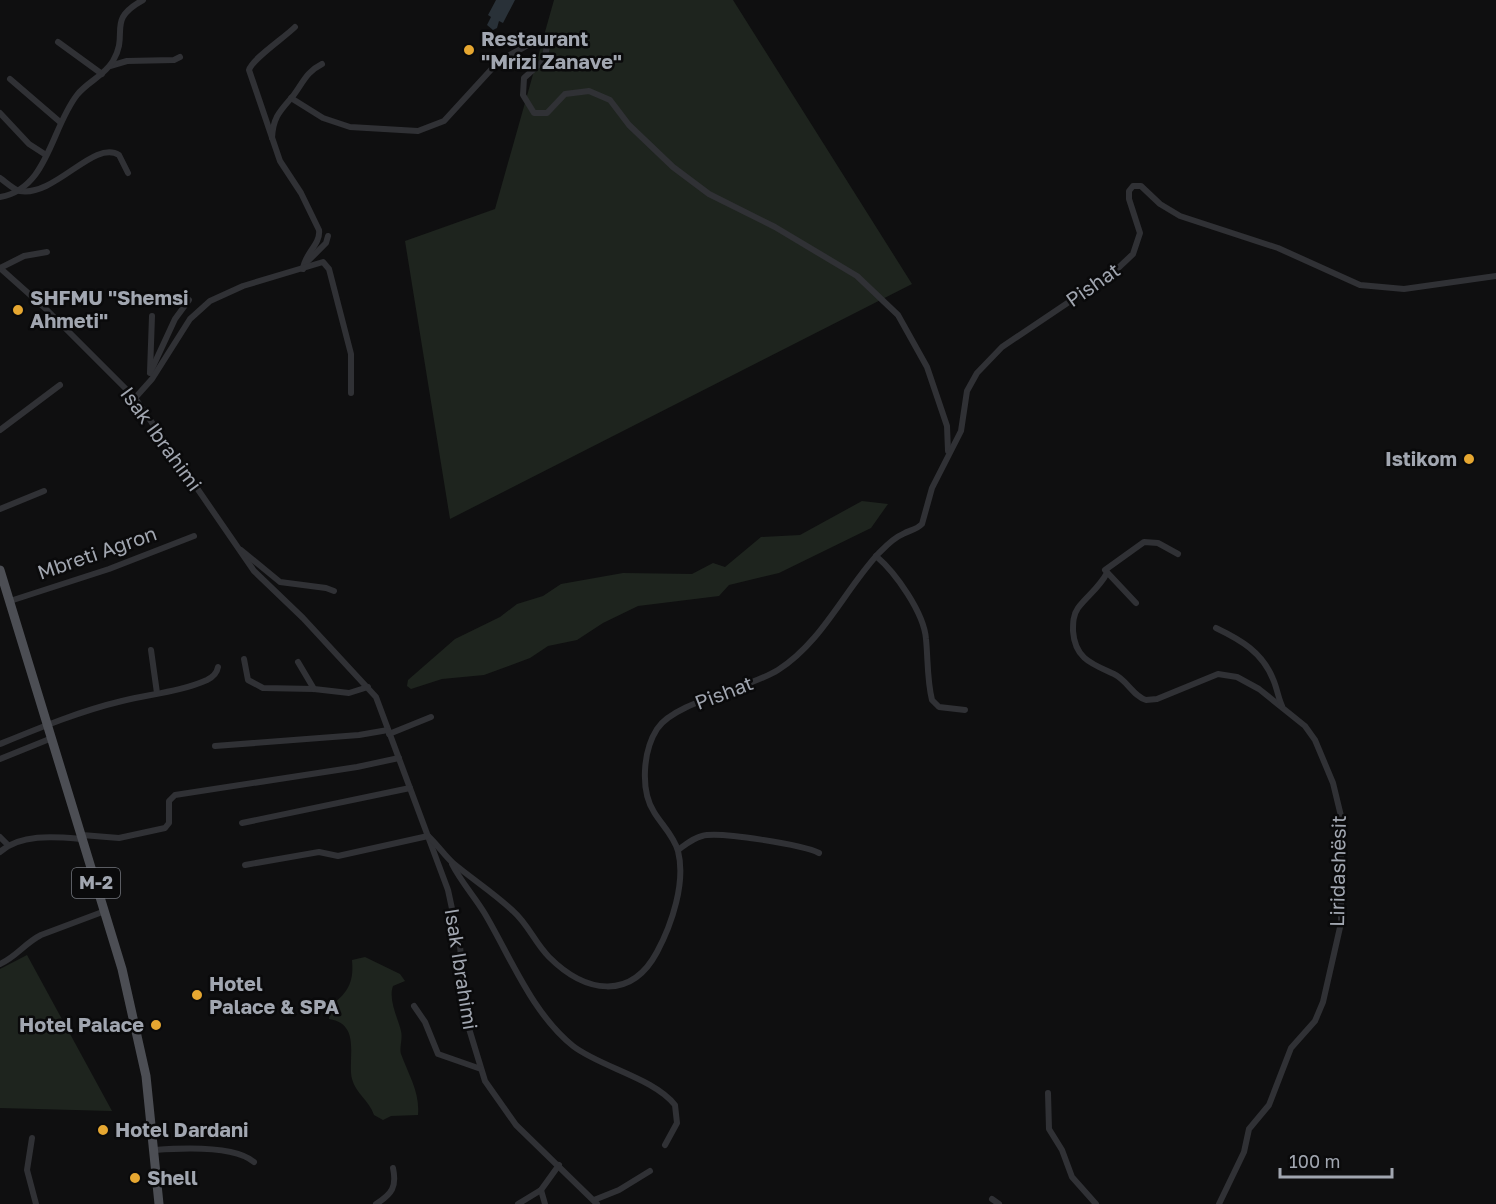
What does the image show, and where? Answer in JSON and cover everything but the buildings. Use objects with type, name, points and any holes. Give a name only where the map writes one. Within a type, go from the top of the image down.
[{"type":"main road","name":"M-2","points":[[0,572],[105,911],[138,1038],[155,1150],[159,1204]]},
{"type":"street","points":[[18,191],[38,172],[60,122],[78,93],[109,66],[120,43],[120,19],[125,11],[143,0]]},
{"type":"street","points":[[295,27],[274,47],[256,58],[249,70],[279,161],[301,193],[319,230],[320,237],[306,257],[303,269]]},
{"type":"street","points":[[291,98],[323,118],[350,127],[418,131],[444,121],[499,61],[537,40],[547,48],[544,60],[524,78],[523,95],[534,113],[547,113],[565,94],[590,91],[610,100],[629,125],[691,181],[709,194],[831,259],[857,276],[898,315],[927,367],[947,426],[948,452]]},
{"type":"street","points":[[58,42],[102,74]]},
{"type":"street","points":[[109,66],[127,61],[174,60],[180,57]]},
{"type":"street","points":[[272,142],[278,112],[291,98],[308,72],[322,64]]},
{"type":"street","points":[[10,79],[60,122]]},
{"type":"street","points":[[0,113],[29,144],[46,155]]},
{"type":"street","points":[[0,197],[56,182],[88,159],[108,152],[119,155],[128,173]]},
{"type":"street","points":[[0,178],[18,191]]},
{"type":"street","name":"Pishat","points":[[678,850],[652,809],[646,793],[647,762],[656,730],[675,713],[759,680],[792,660],[824,626],[876,556],[895,538],[922,524],[932,488],[946,465],[948,452],[961,431],[967,391],[984,364],[1013,340],[1115,272],[1133,254],[1138,241],[1139,226],[1129,194],[1135,185],[1141,186],[1160,204],[1180,216],[1278,248],[1360,285],[1404,289],[1496,276]]},
{"type":"street","points":[[303,269],[328,236]]},
{"type":"street","name":"Isak Ibrahimi","points":[[48,252],[24,255],[0,268],[80,342],[135,398],[254,571],[376,697],[455,916],[467,1022],[489,1089],[504,1112],[596,1202],[650,1171]]},
{"type":"street","points":[[135,398],[147,384],[190,319],[210,301],[243,286],[322,262],[328,266],[351,354],[351,393]]},
{"type":"street","points":[[147,384],[171,327],[189,300]]},
{"type":"street","points":[[150,373],[152,316]]},
{"type":"street","points":[[0,430],[60,385]]},
{"type":"street","points":[[0,509],[44,491]]},
{"type":"street","name":"Mbreti Agron","points":[[10,601],[128,562],[194,536]]},
{"type":"street","points":[[1136,603],[1105,570],[1144,542],[1158,543],[1178,554]]},
{"type":"street","name":"Isak Ibrahimi","points":[[234,544],[280,582],[334,591]]},
{"type":"street","points":[[876,556],[894,577],[921,618],[926,638],[932,700],[939,706],[965,710]]},
{"type":"street","name":"Liridashësit","points":[[1107,573],[1094,593],[1076,610],[1074,617],[1076,646],[1089,663],[1118,676],[1143,700],[1157,699],[1212,675],[1223,674],[1244,680],[1282,707],[1311,734],[1333,783],[1342,830],[1341,923],[1319,1013],[1291,1048],[1269,1104],[1249,1129],[1244,1152],[1219,1204]]},
{"type":"street","name":"Liridashësit","points":[[1216,628],[1246,642],[1261,658],[1273,679],[1282,707]]},
{"type":"street","points":[[151,650],[157,693]]},
{"type":"street","points":[[244,659],[245,675],[253,685],[268,689],[315,689],[349,693],[368,687]]},
{"type":"street","points":[[298,662],[315,689]]},
{"type":"street","points":[[0,744],[119,701],[208,679],[219,667]]},
{"type":"street","points":[[215,746],[388,732],[431,717]]},
{"type":"street","points":[[0,759],[52,738]]},
{"type":"street","points":[[0,852],[8,845],[46,837],[119,837],[165,828],[169,822],[169,801],[175,795],[357,767],[399,758]]},
{"type":"street","points":[[242,823],[410,788]]},
{"type":"street","points":[[244,865],[320,852],[338,856],[428,836],[451,861],[515,912],[539,945],[561,967],[588,983],[616,987],[641,974],[654,958],[665,936],[678,887],[678,850],[694,839],[711,835],[800,847],[819,853]]},
{"type":"street","points":[[0,837],[8,845]]},
{"type":"street","points":[[451,861],[536,1002],[562,1036],[586,1055],[645,1084],[675,1104],[678,1123],[665,1145]]},
{"type":"street","points":[[0,964],[15,957],[32,940],[41,935],[105,911]]},
{"type":"street","name":"Isak Ibrahimi","points":[[414,1006],[425,1022],[438,1054],[481,1069]]},
{"type":"street","points":[[1048,1093],[1049,1130],[1062,1150],[1072,1177],[1096,1204]]},
{"type":"street","points":[[32,1138],[27,1170],[36,1204]]},
{"type":"street","points":[[155,1150],[193,1149],[235,1152],[254,1162]]},
{"type":"street","points":[[518,1204],[541,1190],[559,1165]]},
{"type":"street","points":[[376,1204],[392,1192],[395,1182],[393,1168]]},
{"type":"street","points":[[541,1190],[545,1204]]},
{"type":"street","points":[[992,1199],[999,1204]]},
{"type":"shaded area","points":[[496,0],[515,0],[503,23],[499,21],[497,28],[493,30],[487,25],[491,17],[488,15]]},
{"type":"shaded area","points":[[554,0],[733,0],[912,284],[450,519],[405,241],[495,209]]},
{"type":"shaded area","points":[[862,501],[888,504],[871,528],[779,573],[729,585],[719,596],[638,606],[603,623],[577,640],[548,646],[530,658],[484,675],[442,679],[411,689],[407,686],[408,680],[455,639],[500,617],[517,604],[543,596],[561,584],[623,573],[692,574],[713,563],[725,567],[761,537],[800,535]]},
{"type":"shaded area","points":[[27,955],[112,1111],[0,1108],[0,969]]},
{"type":"shaded area","points":[[365,957],[400,974],[405,981],[393,986],[392,997],[402,1037],[401,1054],[416,1091],[418,1115],[391,1116],[383,1120],[374,1115],[356,1089],[352,1079],[351,1043],[346,1028],[339,1022],[329,1019],[331,1006],[342,996],[351,981],[352,960]]},
{"type":"place","name":"Restaurant \"Mrizi Zanave\"","points":[[469,50]]},
{"type":"place","name":"SHFMU \"Shemsi Ahmeti\"","points":[[18,310]]},
{"type":"place","name":"Istikom","points":[[1469,459]]},
{"type":"place","name":"Hotel Palace & SPA","points":[[197,995]]},
{"type":"place","name":"Hotel Palace","points":[[156,1025]]},
{"type":"place","name":"Hotel Dardani","points":[[103,1130]]},
{"type":"place","name":"Shell","points":[[135,1178]]}]
